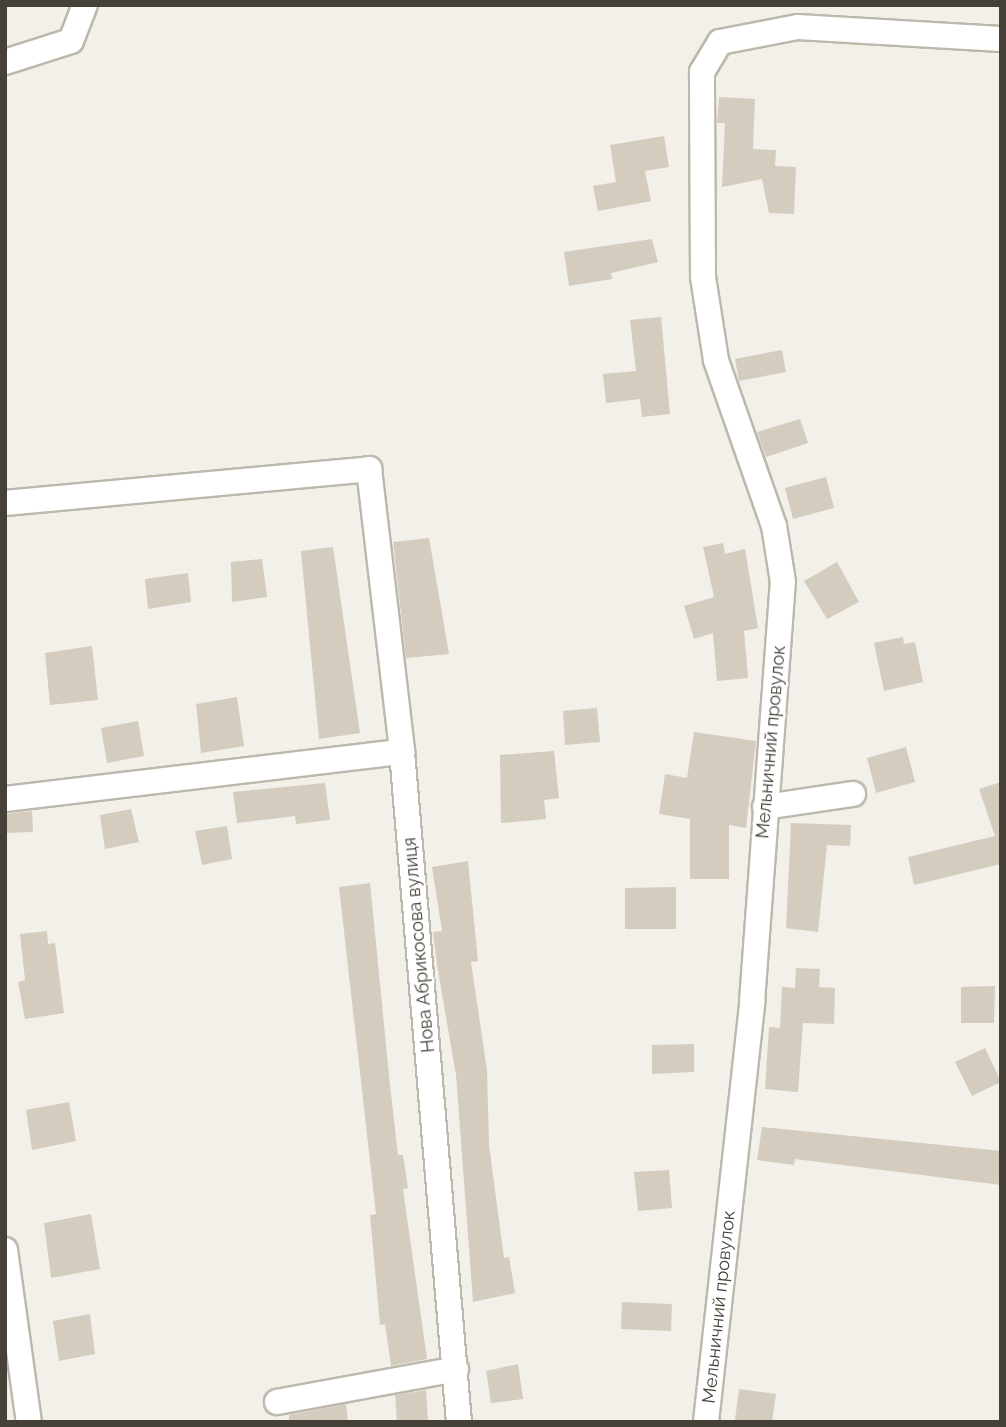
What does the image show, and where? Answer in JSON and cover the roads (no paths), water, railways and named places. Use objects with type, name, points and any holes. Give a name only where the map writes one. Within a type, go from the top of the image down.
[{"type":"street","points":[[5,62],[71,41],[85,5]]},
{"type":"street","name":"Мельничний провулок","points":[[706,1422],[752,1002],[783,582],[774,526],[714,348],[703,277],[702,72],[720,42],[799,27],[1001,38]]},
{"type":"street","name":"Нова Абрикосова вулиця","points":[[5,503],[369,469],[402,752],[459,1422]]},
{"type":"street","points":[[5,799],[402,752]]},
{"type":"street","points":[[765,807],[853,794]]},
{"type":"street","points":[[5,1251],[29,1422]]},
{"type":"street","points":[[277,1402],[456,1369]]}]
